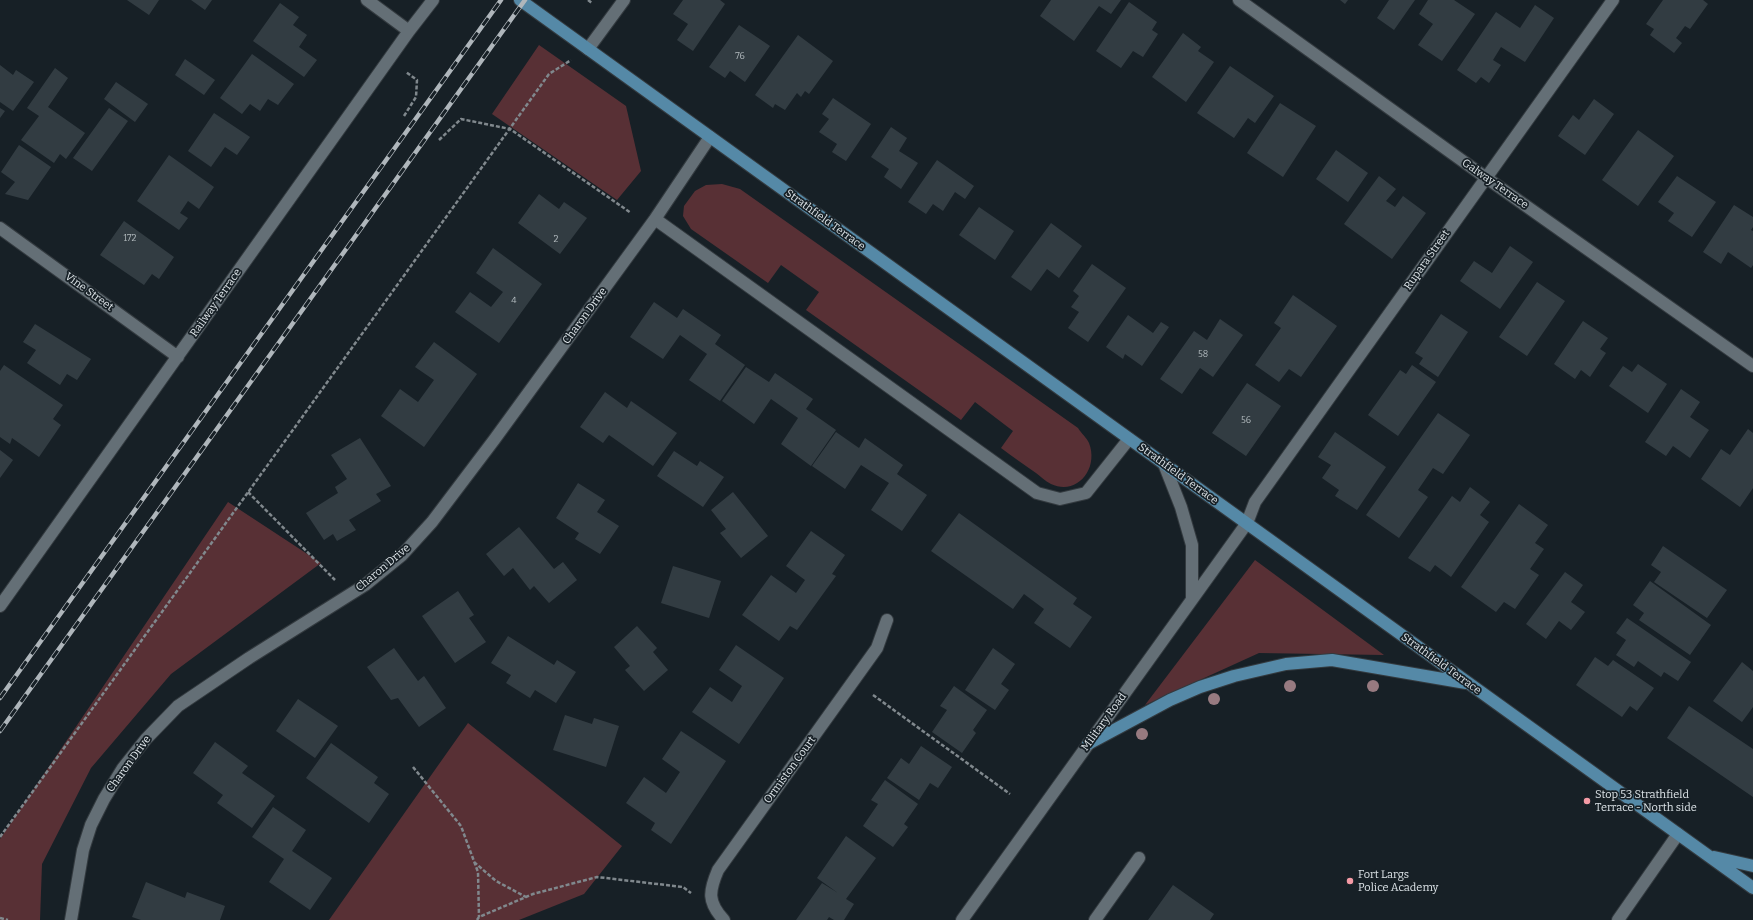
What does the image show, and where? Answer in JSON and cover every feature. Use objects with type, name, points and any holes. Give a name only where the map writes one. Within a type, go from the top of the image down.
[{"type":"main road","name":"Strathfield Terrace","points":[[520,0],[1753,888]]},
{"type":"main road","points":[[1088,744],[1170,700],[1200,687],[1234,676],[1286,664],[1332,660],[1469,683]]},
{"type":"main road","points":[[1707,855],[1753,866]]},
{"type":"street","points":[[367,0],[409,31]]},
{"type":"street","name":"Railway Terrace","points":[[0,606],[409,31],[433,0]]},
{"type":"street","points":[[588,49],[624,0]]},
{"type":"street","name":"Galway Terrace","points":[[1239,0],[1485,177],[1753,366]]},
{"type":"street","name":"Rupara Street","points":[[1247,523],[1257,498],[1613,0]]},
{"type":"street","name":"Charon Drive","points":[[71,920],[83,850],[91,826],[104,799],[123,768],[146,739],[178,706],[248,658],[365,585],[402,555],[432,522],[494,440],[655,219],[710,137]]},
{"type":"street","name":"Strathfield Terrace","points":[[655,219],[1037,493],[1060,498],[1086,492],[1130,439]]},
{"type":"street","name":"Vine Street","points":[[0,228],[178,357]]},
{"type":"street","points":[[1164,464],[1181,506],[1192,545],[1192,598]]},
{"type":"street","name":"Military Road","points":[[962,920],[1247,523]]},
{"type":"street","name":"Ormiston Court","points":[[722,918],[713,906],[710,895],[712,884],[718,870],[876,648],[887,620]]},
{"type":"street","points":[[1618,920],[1678,834]]},
{"type":"street","points":[[1095,920],[1139,858]]},
{"type":"path","points":[[588,0],[592,3]]},
{"type":"path","points":[[0,837],[549,74],[588,49]]},
{"type":"path","points":[[404,116],[416,97],[417,80],[406,72]]},
{"type":"path","points":[[439,140],[461,119],[510,129],[631,213]]},
{"type":"path","points":[[248,492],[350,595]]},
{"type":"path","points":[[873,695],[1010,794]]},
{"type":"path","points":[[413,767],[461,826],[478,872],[478,919],[527,897],[597,877],[683,887],[722,918]]},
{"type":"path","points":[[474,862],[496,881],[527,897]]},
{"type":"path","points":[[0,918],[8,920]]},
{"type":"shaded area","points":[[539,45],[626,106],[641,171],[617,200],[492,114]]},
{"type":"shaded area","points":[[722,184],[740,189],[1078,428],[1088,441],[1091,453],[1091,462],[1084,478],[1069,486],[1061,487],[1049,483],[1001,448],[1013,431],[975,402],[961,420],[806,310],[819,292],[781,265],[768,283],[691,229],[683,216],[684,206],[695,191],[706,185]]},
{"type":"shaded area","points":[[228,502],[321,563],[171,674],[91,768],[42,864],[40,920],[0,920],[0,839]]},
{"type":"shaded area","points":[[1255,560],[1384,655],[1259,653],[1145,705]]},
{"type":"shaded area","points":[[468,723],[622,846],[584,894],[519,920],[329,920]]},
{"type":"building","points":[[127,0],[159,0],[149,15]]},
{"type":"building","points":[[191,0],[212,0],[205,10]]},
{"type":"building","points":[[683,0],[720,0],[725,4],[693,51],[677,40],[688,24],[673,14]]},
{"type":"building","points":[[1051,0],[1121,0],[1111,14],[1099,6],[1074,41],[1040,16]]},
{"type":"building","points":[[1340,0],[1348,0],[1345,4]]},
{"type":"building","points":[[1389,0],[1415,0],[1394,30],[1377,18]]},
{"type":"building","points":[[1428,0],[1454,0],[1475,14],[1442,61],[1418,45],[1433,24],[1419,14]]},
{"type":"building","points":[[1663,0],[1703,0],[1708,4],[1690,29],[1685,26],[1676,38],[1682,43],[1674,53],[1650,35],[1654,29],[1646,24]]},
{"type":"building","points":[[1129,2],[1157,22],[1152,30],[1158,34],[1143,57],[1133,51],[1121,68],[1096,51]]},
{"type":"building","points":[[280,3],[299,17],[293,25],[307,35],[299,47],[317,60],[304,77],[253,41]]},
{"type":"building","points":[[1535,5],[1554,18],[1525,62],[1501,47],[1493,60],[1501,65],[1489,83],[1481,77],[1476,83],[1457,70],[1496,12],[1520,28]]},
{"type":"building","points":[[739,25],[770,46],[745,82],[730,71],[725,78],[709,67]]},
{"type":"building","points":[[1183,33],[1201,47],[1198,51],[1214,62],[1186,102],[1152,77]]},
{"type":"building","points":[[798,35],[833,61],[809,94],[805,91],[801,97],[797,93],[785,110],[775,104],[773,108],[755,95]]},
{"type":"building","points":[[252,54],[294,84],[278,105],[268,99],[260,111],[250,104],[242,114],[220,98]]},
{"type":"building","points":[[185,59],[215,80],[204,95],[175,75]]},
{"type":"building","points":[[0,65],[13,75],[16,70],[34,82],[13,111],[0,102]]},
{"type":"building","points":[[1230,66],[1274,96],[1255,123],[1248,118],[1234,138],[1197,113]]},
{"type":"building","points":[[55,68],[68,78],[48,107],[85,133],[66,159],[60,154],[54,163],[21,140],[39,116],[27,108]]},
{"type":"building","points":[[116,82],[148,104],[135,122],[104,99]]},
{"type":"building","points":[[833,98],[871,124],[846,161],[832,152],[837,144],[819,132],[829,119],[822,114]]},
{"type":"building","points":[[1594,99],[1614,114],[1585,155],[1558,136],[1573,115],[1579,120]]},
{"type":"building","points":[[1280,103],[1316,126],[1283,177],[1247,153]]},
{"type":"building","points":[[0,108],[5,111],[0,118]]},
{"type":"building","points":[[109,108],[128,121],[92,171],[73,158]]},
{"type":"building","points":[[214,113],[250,137],[237,155],[225,147],[211,167],[188,151]]},
{"type":"building","points":[[891,127],[907,138],[899,151],[918,163],[901,189],[884,177],[889,169],[871,157]]},
{"type":"building","points":[[1638,130],[1674,156],[1638,206],[1602,180]]},
{"type":"building","points":[[19,145],[51,167],[28,200],[5,194],[15,182],[1,172]]},
{"type":"building","points":[[1336,150],[1368,173],[1348,202],[1316,179]]},
{"type":"building","points":[[169,155],[214,187],[199,209],[188,201],[180,213],[188,218],[179,230],[137,201]]},
{"type":"building","points":[[937,160],[974,186],[965,199],[955,192],[943,211],[933,204],[926,214],[908,202]]},
{"type":"building","points":[[1379,176],[1396,189],[1386,201],[1395,207],[1403,196],[1426,213],[1392,259],[1344,224]]},
{"type":"building","points":[[1677,176],[1716,202],[1692,237],[1668,221],[1674,213],[1658,202]]},
{"type":"building","points":[[539,194],[559,209],[564,202],[587,218],[560,254],[518,223]]},
{"type":"building","points":[[1734,205],[1753,217],[1753,227],[1751,230],[1753,231],[1753,265],[1751,268],[1728,252],[1721,264],[1703,252]]},
{"type":"building","points":[[979,207],[1014,231],[995,260],[959,235]]},
{"type":"building","points":[[124,221],[174,257],[159,279],[152,274],[144,285],[100,255]]},
{"type":"building","points":[[1051,223],[1082,246],[1059,278],[1047,269],[1031,291],[1011,277]]},
{"type":"building","points":[[1510,246],[1533,262],[1500,309],[1460,281],[1474,261],[1492,273]]},
{"type":"building","points":[[493,248],[542,284],[499,343],[455,312],[470,292],[491,307],[503,292],[476,273]]},
{"type":"building","points":[[1092,264],[1126,288],[1088,342],[1068,328],[1079,312],[1071,307],[1079,296],[1073,291]]},
{"type":"building","points":[[1537,282],[1565,301],[1527,356],[1499,337]]},
{"type":"building","points":[[1293,295],[1337,326],[1301,377],[1289,369],[1279,382],[1255,365],[1281,328],[1274,323]]},
{"type":"building","points":[[654,302],[677,318],[683,309],[721,335],[715,344],[745,365],[720,401],[689,380],[707,354],[680,335],[663,359],[630,337]]},
{"type":"building","points":[[1441,314],[1468,332],[1438,377],[1419,364],[1423,358],[1415,353]]},
{"type":"building","points":[[1128,315],[1153,333],[1161,322],[1169,327],[1142,366],[1125,354],[1123,359],[1106,347]]},
{"type":"building","points":[[1220,319],[1243,335],[1213,377],[1200,368],[1182,394],[1160,379],[1194,331],[1207,340]]},
{"type":"building","points":[[1583,321],[1608,338],[1600,349],[1606,353],[1590,377],[1581,370],[1575,379],[1554,364]]},
{"type":"building","points":[[35,324],[91,359],[77,380],[67,374],[60,385],[27,363],[36,350],[23,342]]},
{"type":"building","points":[[434,342],[477,374],[424,447],[381,416],[400,389],[418,402],[434,380],[415,367]]},
{"type":"building","points":[[1638,364],[1667,384],[1648,413],[1609,386],[1623,366],[1632,372]]},
{"type":"building","points":[[4,365],[63,405],[53,419],[61,425],[39,457],[12,438],[10,444],[0,437],[0,371]]},
{"type":"building","points":[[1412,365],[1436,382],[1398,436],[1368,415],[1400,370],[1406,374]]},
{"type":"building","points":[[746,367],[769,382],[775,373],[813,399],[806,409],[836,430],[811,466],[781,444],[798,418],[771,399],[754,424],[722,401]]},
{"type":"building","points":[[1247,383],[1281,406],[1246,456],[1212,433]]},
{"type":"building","points":[[1681,389],[1700,402],[1690,417],[1709,430],[1690,458],[1673,446],[1666,456],[1645,442]]},
{"type":"building","points":[[605,392],[627,408],[631,401],[677,433],[653,466],[609,435],[603,443],[580,427]]},
{"type":"building","points":[[1438,413],[1470,435],[1443,474],[1433,468],[1418,490],[1428,497],[1399,538],[1366,515]]},
{"type":"building","points":[[1748,429],[1753,433],[1753,488],[1740,507],[1701,479],[1721,449],[1730,455]]},
{"type":"building","points":[[836,432],[859,448],[865,438],[903,465],[897,474],[927,495],[902,531],[871,510],[889,483],[861,465],[845,489],[812,466]]},
{"type":"building","points":[[1335,432],[1386,467],[1357,510],[1335,496],[1339,490],[1322,478],[1331,465],[1318,457]]},
{"type":"building","points":[[360,438],[391,486],[376,494],[381,501],[349,520],[356,530],[337,541],[333,534],[324,540],[306,513],[338,493],[335,487],[347,479],[331,455]]},
{"type":"building","points":[[0,450],[13,460],[0,478]]},
{"type":"building","points":[[674,451],[697,466],[700,461],[724,477],[703,507],[657,476]]},
{"type":"building","points":[[578,483],[605,500],[597,512],[619,526],[600,554],[575,539],[579,533],[556,518]]},
{"type":"building","points":[[1470,487],[1490,502],[1480,515],[1489,522],[1451,577],[1435,565],[1430,572],[1408,558],[1452,496],[1460,502]]},
{"type":"building","points":[[733,492],[768,536],[741,558],[720,533],[726,529],[711,510]]},
{"type":"building","points":[[1519,504],[1548,525],[1535,543],[1544,549],[1530,569],[1539,575],[1515,609],[1504,602],[1496,612],[1461,587]]},
{"type":"building","points":[[959,513],[1077,598],[1073,604],[1092,617],[1070,648],[1034,623],[1044,609],[1024,594],[1013,609],[931,551]]},
{"type":"building","points":[[519,527],[554,569],[563,562],[577,580],[549,603],[534,586],[530,590],[513,568],[504,576],[486,554]]},
{"type":"building","points":[[811,531],[845,555],[832,574],[836,576],[797,630],[790,626],[779,641],[742,615],[771,575],[796,593],[805,580],[786,566]]},
{"type":"building","points":[[1663,546],[1727,590],[1707,618],[1654,582],[1661,572],[1651,565]]},
{"type":"building","points":[[673,566],[721,581],[709,618],[661,603]]},
{"type":"building","points":[[1565,572],[1583,585],[1571,602],[1585,612],[1571,630],[1559,621],[1546,639],[1526,624]]},
{"type":"building","points":[[1650,581],[1711,625],[1690,655],[1639,620],[1644,613],[1633,605]]},
{"type":"building","points":[[458,591],[474,615],[469,618],[486,642],[455,663],[422,616]]},
{"type":"building","points":[[1627,618],[1691,662],[1678,681],[1664,672],[1661,677],[1638,661],[1634,667],[1616,655],[1626,640],[1616,633]]},
{"type":"building","points":[[637,626],[657,648],[653,652],[668,670],[644,691],[625,670],[630,666],[614,647]]},
{"type":"building","points":[[508,636],[554,665],[557,660],[576,672],[556,703],[535,690],[530,698],[506,683],[511,675],[491,663]]},
{"type":"building","points":[[736,645],[784,678],[739,744],[692,712],[710,687],[732,702],[742,686],[719,670]]},
{"type":"building","points":[[394,648],[418,681],[424,676],[446,708],[419,727],[398,698],[391,700],[367,667]]},
{"type":"building","points":[[993,648],[1015,664],[1001,684],[1009,690],[995,710],[965,690]]},
{"type":"building","points":[[1595,657],[1608,666],[1613,660],[1654,688],[1637,711],[1630,706],[1622,717],[1576,685]]},
{"type":"building","points":[[1742,662],[1753,671],[1753,707],[1742,722],[1713,701]]},
{"type":"building","points":[[954,686],[987,710],[973,730],[976,733],[962,753],[932,732],[947,710],[940,706]]},
{"type":"building","points":[[298,699],[338,726],[315,758],[276,731]]},
{"type":"building","points":[[1689,706],[1753,749],[1753,797],[1667,738]]},
{"type":"building","points":[[565,715],[592,724],[594,718],[619,726],[606,767],[553,750]]},
{"type":"building","points":[[681,731],[726,761],[671,844],[651,830],[655,823],[626,803],[644,777],[666,793],[680,772],[662,759]]},
{"type":"building","points":[[215,742],[248,766],[242,773],[275,796],[252,828],[217,803],[223,795],[193,773]]},
{"type":"building","points":[[331,743],[378,777],[374,783],[389,794],[369,823],[306,778]]},
{"type":"building","points":[[921,746],[952,767],[938,788],[930,783],[919,800],[887,778],[901,758],[909,764]]},
{"type":"building","points":[[885,780],[918,804],[904,824],[908,827],[893,847],[863,826],[878,804],[871,800]]},
{"type":"building","points":[[273,807],[306,830],[292,851],[332,878],[310,910],[269,882],[284,859],[252,837]]},
{"type":"building","points":[[846,836],[876,858],[846,899],[854,904],[844,920],[834,920],[829,917],[827,920],[796,920],[822,883],[838,893],[817,878]]},
{"type":"building","points":[[146,882],[185,898],[187,892],[225,906],[220,920],[141,920],[132,917]]},
{"type":"building","points":[[1173,885],[1214,914],[1210,920],[1148,920]]},
{"type":"railway","points":[[0,698],[501,0]]},
{"type":"railway","points":[[0,731],[525,0]]},
{"type":"place","name":"Stop 53 Strathfield Terrace - North side","points":[[1587,801]]},
{"type":"place","name":"Fort Largs Police Academy","points":[[1350,881]]}]
